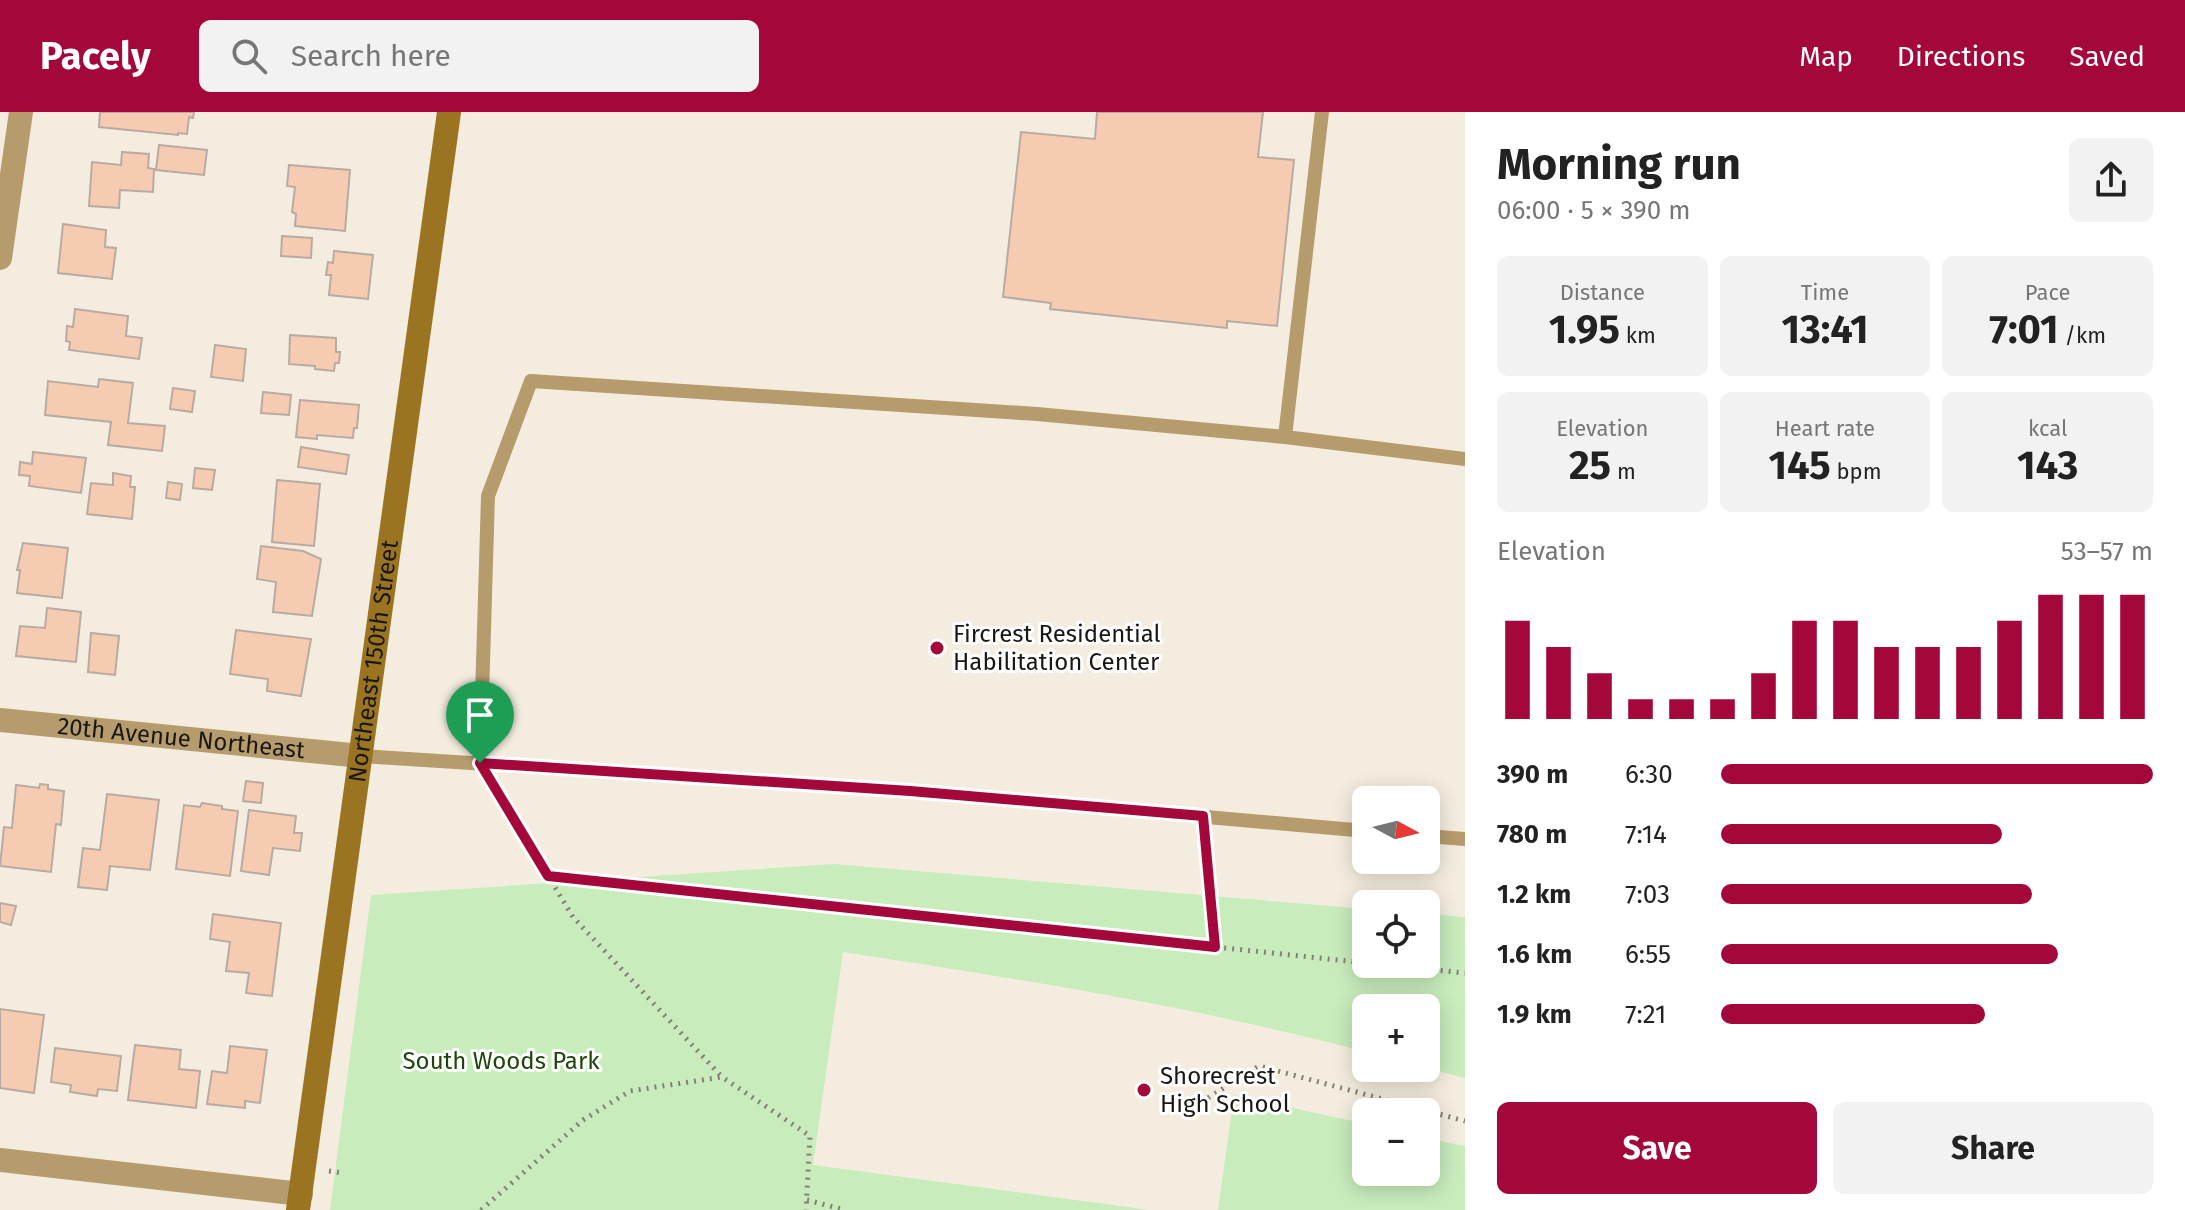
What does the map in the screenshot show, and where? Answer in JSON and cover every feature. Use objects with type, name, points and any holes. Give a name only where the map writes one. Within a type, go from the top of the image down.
[{"type":"street","points":[[0,258],[21,112]]},
{"type":"street","name":"Northeast 150th Street","points":[[299,1202],[449,112]]},
{"type":"street","name":"20th Avenue Northeast","points":[[0,720],[361,756]]},
{"type":"street","points":[[0,1160],[299,1202]]},
{"type":"lane","points":[[1285,437],[1322,112]]},
{"type":"lane","points":[[480,763],[488,496],[531,381],[1037,414],[1285,437],[1465,459]]},
{"type":"lane","points":[[361,756],[910,791],[1352,830]]},
{"type":"lane","points":[[1440,837],[1465,839]]},
{"type":"path","points":[[480,763],[573,917],[722,1077],[810,1136],[806,1210]]},
{"type":"path","points":[[1203,816],[1215,947]]},
{"type":"path","points":[[548,876],[1352,962]]},
{"type":"path","points":[[1440,970],[1465,973]]},
{"type":"path","points":[[1181,1115],[1259,1066],[1465,1121]]},
{"type":"path","points":[[481,1210],[583,1120],[630,1091],[722,1077]]},
{"type":"path","points":[[329,1171],[343,1173]]},
{"type":"path","points":[[807,1200],[845,1210]]},
{"type":"green space","name":"South Woods Park","points":[[834,864],[1352,908],[1352,978],[1440,978],[1440,915],[1465,917],[1465,1078],[1440,1072],[1440,994],[1352,994],[1352,1048],[1172,1007],[843,952],[813,1165],[1150,1210],[330,1210],[371,895]]},
{"type":"green space","points":[[1234,1095],[1352,1121],[1352,1186],[1440,1186],[1440,1141],[1465,1146],[1465,1210],[1218,1210]]},
{"type":"building","points":[[100,112],[194,112],[193,118],[189,117],[187,134],[178,135],[99,127]]},
{"type":"building","points":[[1097,112],[1263,112],[1258,157],[1294,160],[1277,326],[1227,321],[1227,328],[1050,309],[1051,303],[1003,297],[1021,132],[1095,139]]},
{"type":"building","points":[[159,145],[207,150],[204,175],[156,170]]},
{"type":"building","points":[[122,152],[149,154],[148,168],[154,169],[153,192],[120,190],[119,208],[89,206],[92,162],[121,165]]},
{"type":"building","points":[[289,165],[350,170],[345,231],[295,226],[296,214],[292,212],[295,187],[287,186]]},
{"type":"building","points":[[63,224],[106,230],[105,247],[116,248],[112,279],[58,273]]},
{"type":"building","points":[[282,236],[312,238],[311,258],[281,256]]},
{"type":"building","points":[[334,251],[373,255],[368,299],[329,295],[331,275],[326,275],[328,262],[333,263]]},
{"type":"building","points":[[75,309],[128,316],[126,336],[142,338],[139,359],[69,350],[67,326],[73,327]]},
{"type":"building","points":[[290,335],[336,338],[336,352],[340,352],[334,371],[289,364]]},
{"type":"building","points":[[215,345],[246,349],[243,381],[211,377]]},
{"type":"building","points":[[99,379],[133,383],[128,423],[165,426],[162,451],[108,445],[111,422],[45,415],[48,381],[98,387]]},
{"type":"building","points":[[173,388],[195,391],[192,412],[170,409]]},
{"type":"building","points":[[263,392],[291,395],[289,415],[261,413]]},
{"type":"building","points":[[300,400],[359,405],[353,438],[296,437]]},
{"type":"building","points":[[301,447],[349,455],[346,474],[298,467]]},
{"type":"building","points":[[33,452],[86,458],[81,493],[29,486],[30,476],[19,475],[20,462],[32,464]]},
{"type":"building","points":[[195,468],[215,470],[212,490],[193,488]]},
{"type":"building","points":[[113,473],[131,476],[130,487],[135,487],[132,519],[87,514],[91,483],[113,485]]},
{"type":"building","points":[[277,480],[320,484],[314,546],[272,542]]},
{"type":"building","points":[[168,482],[182,484],[180,500],[166,498]]},
{"type":"building","points":[[23,543],[68,548],[62,598],[17,593],[20,570],[17,570]]},
{"type":"building","points":[[261,546],[303,551],[321,559],[312,616],[273,612],[276,582],[257,579]]},
{"type":"building","points":[[47,608],[81,612],[76,662],[16,656],[20,626],[45,628]]},
{"type":"building","points":[[236,630],[311,639],[301,696],[267,691],[268,679],[230,674]]},
{"type":"building","points":[[91,633],[119,636],[115,675],[88,672]]},
{"type":"building","points":[[246,781],[263,783],[261,803],[243,801]]},
{"type":"building","points":[[40,784],[48,785],[48,789],[64,791],[61,825],[56,824],[51,872],[0,866],[4,827],[12,828],[16,785],[39,788]]},
{"type":"building","points":[[107,794],[159,800],[150,870],[110,866],[107,890],[78,887],[83,848],[100,850]]},
{"type":"building","points":[[202,803],[238,811],[230,876],[176,869],[184,805],[200,807]]},
{"type":"building","points":[[249,810],[296,816],[294,833],[302,833],[300,851],[273,848],[269,875],[241,871]]},
{"type":"building","points":[[0,903],[16,906],[11,925],[0,922]]},
{"type":"building","points":[[213,914],[281,923],[272,996],[246,993],[249,973],[226,971],[230,942],[210,939]]},
{"type":"building","points":[[0,1009],[44,1015],[34,1093],[0,1088]]},
{"type":"building","points":[[135,1045],[181,1050],[179,1069],[200,1071],[196,1108],[128,1100]]},
{"type":"building","points":[[230,1046],[267,1050],[260,1103],[245,1101],[245,1108],[207,1104],[212,1071],[227,1073]]},
{"type":"building","points":[[55,1048],[121,1056],[117,1091],[98,1089],[97,1096],[70,1092],[71,1085],[51,1082]]},
{"type":"place","name":"Fircrest Residential Habilitation Center","points":[[937,648]]},
{"type":"place","name":"Shorecrest High School","points":[[1144,1090]]},
{"type":"route","points":[[480,763],[910,791],[1203,816],[1215,947],[548,876],[480,763]]}]
